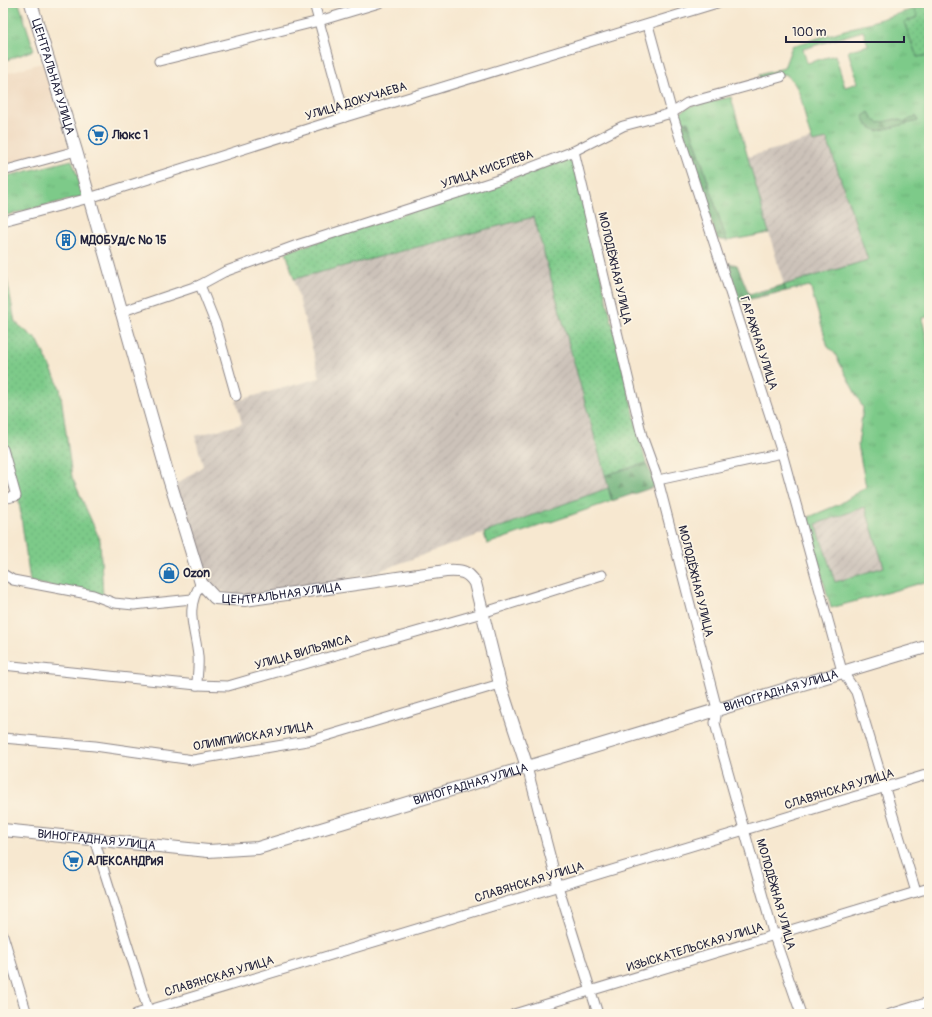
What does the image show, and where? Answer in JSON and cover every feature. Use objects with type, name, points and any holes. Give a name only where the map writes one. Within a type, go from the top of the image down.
[{"type":"street","name":"ЦЕНТРАЛЬНАЯ УЛИЦА","points":[[31,3],[76,151],[120,312],[201,583],[215,598],[245,600],[456,570],[465,572],[475,583],[500,684],[527,767]]},
{"type":"street","points":[[314,3],[344,117]]},
{"type":"street","points":[[160,61],[319,21],[379,3]]},
{"type":"street","name":"УЛИЦА ДОКУЧАЕВА","points":[[3,221],[89,198],[344,117],[717,3]]},
{"type":"street","name":"ГАРАЖНАЯ УЛИЦА","points":[[648,24],[672,113],[782,453],[842,671],[856,692],[916,892]]},
{"type":"street","name":"УЛИЦА КИСЕЛЁВА","points":[[120,312],[200,285],[224,272],[294,246],[504,178],[574,151],[623,126],[672,113],[687,103],[781,77]]},
{"type":"street","name":"ЦЕНТРАЛЬНАЯ УЛИЦА","points":[[3,171],[76,151]]},
{"type":"street","name":"МОЛОДЁЖНАЯ УЛИЦА","points":[[574,151],[642,436],[658,480],[716,709],[715,723],[722,751],[774,936],[801,1014]]},
{"type":"street","points":[[200,285],[216,325],[236,396]]},
{"type":"street","points":[[3,449],[16,496],[3,499]]},
{"type":"street","points":[[658,480],[782,453]]},
{"type":"street","points":[[3,574],[13,580],[93,595],[114,603],[134,605],[192,599]]},
{"type":"street","name":"УЛИЦА ВИЛЬЯМСА","points":[[3,665],[197,685],[228,686],[482,613],[602,575]]},
{"type":"street","points":[[197,685],[198,658],[191,627],[192,599],[201,583]]},
{"type":"street","name":"ВИНОГРАДНАЯ УЛИЦА","points":[[3,830],[208,850],[258,848],[929,646]]},
{"type":"street","name":"ОЛИМПИЙСКАЯ УЛИЦА","points":[[3,738],[95,746],[193,760],[313,740],[500,684]]},
{"type":"street","points":[[527,767],[558,886],[598,1014]]},
{"type":"street","name":"СЛАВЯНСКАЯ УЛИЦА","points":[[136,1014],[929,774]]},
{"type":"street","points":[[94,839],[148,1010]]},
{"type":"street","name":"ИЗЫСКАТЕЛЬСКАЯ УЛИЦА","points":[[514,1014],[929,888]]},
{"type":"street","points":[[3,935],[27,1014]]},
{"type":"street","points":[[890,1014],[929,1002]]},
{"type":"shaded area","points":[[45,62],[69,149],[3,167],[3,74]]},
{"type":"shaded area","points":[[811,139],[813,142],[827,139],[868,261],[784,285],[747,157]]},
{"type":"shaded area","points":[[534,217],[608,488],[376,572],[334,582],[244,595],[227,593],[214,588],[205,579],[174,486],[203,466],[195,436],[242,424],[236,401],[320,378],[294,279]]},
{"type":"shaded area","points":[[865,507],[884,567],[835,582],[816,524]]},
{"type":"green space","points":[[3,3],[19,3],[34,50],[7,60],[3,51]]},
{"type":"green space","points":[[929,4],[929,55],[917,57],[904,22],[918,17],[914,9]]},
{"type":"green space","points":[[914,9],[918,17],[904,22],[917,57],[929,55],[929,317],[922,318],[929,349],[929,581],[831,608],[808,527],[809,517],[840,504],[866,487],[858,445],[863,408],[834,352],[828,347],[810,286],[786,291],[784,285],[868,260],[827,139],[813,142],[797,88],[792,80],[785,74],[761,80],[759,75],[784,68],[792,46]],"holes":[[[863,31],[868,45],[848,51],[858,83],[845,87],[835,55],[807,63],[803,49]],[[869,112],[873,119],[879,123],[896,119],[905,122],[916,116],[918,121],[877,131]],[[865,507],[884,567],[835,582],[816,524]]]},
{"type":"green space","points":[[731,97],[769,233],[727,241],[688,122],[679,122],[680,113],[690,106]]},
{"type":"green space","points":[[869,112],[873,119],[879,123],[896,119],[905,122],[916,116],[918,121],[877,131],[867,125],[863,116]]},
{"type":"green space","points":[[679,122],[688,122],[727,241],[717,239]]},
{"type":"green space","points":[[568,159],[574,164],[646,463],[605,475],[534,217],[294,279],[286,252]]},
{"type":"green space","points":[[72,160],[84,196],[3,216],[3,177]]},
{"type":"green space","points":[[3,258],[15,322],[38,341],[60,388],[72,477],[100,540],[103,597],[30,582],[18,494],[3,438]]},
{"type":"green space","points":[[729,263],[737,265],[749,294],[784,285],[786,291],[737,302],[729,278]]},
{"type":"green space","points":[[646,463],[657,486],[612,501],[605,475]]},
{"type":"green space","points":[[608,488],[612,501],[487,544],[484,533]]},
{"type":"place","name":"Люкс 1","points":[[98,135]]},
{"type":"place","name":"МДОБУд/с № 15","points":[[66,240]]},
{"type":"place","name":"Ozon","points":[[169,573]]},
{"type":"place","name":"АЛЕКСАНДРиЯ","points":[[73,861]]}]
